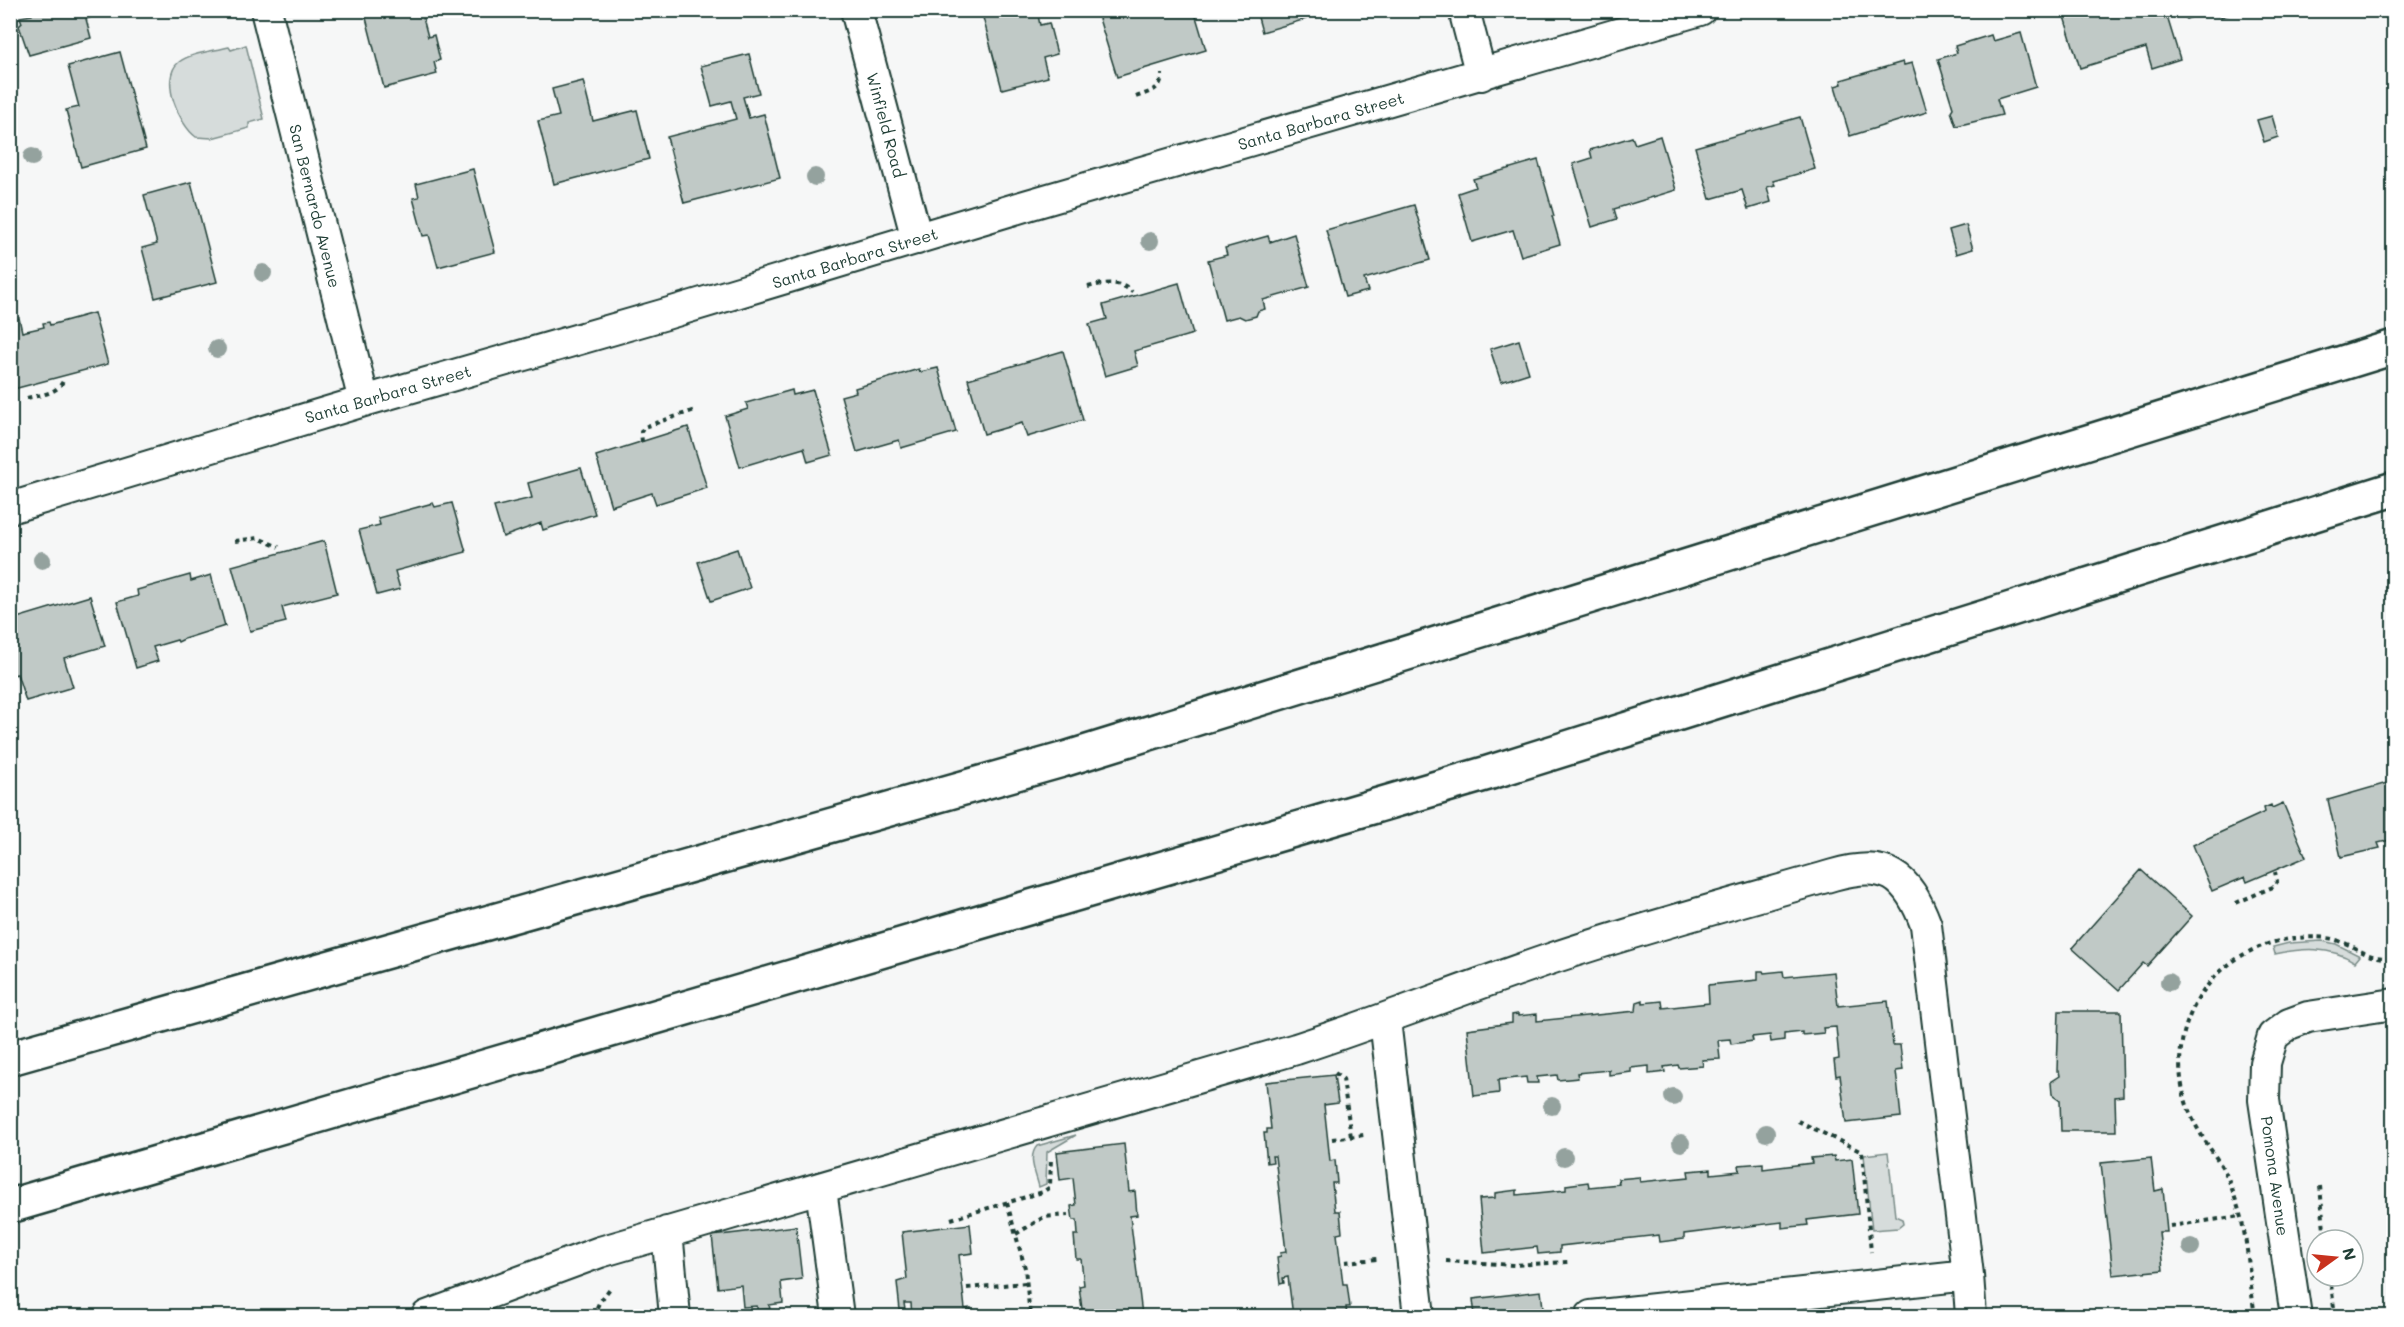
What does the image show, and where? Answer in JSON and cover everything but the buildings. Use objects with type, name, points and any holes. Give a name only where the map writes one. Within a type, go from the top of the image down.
[{"type":"highway","points":[[10,1058],[1062,760],[2394,347]]},
{"type":"highway","points":[[10,1206],[1488,773],[2394,489]]},
{"type":"street","name":"San Bernardo Avenue","points":[[266,10],[364,401]]},
{"type":"street","name":"Winfield Road","points":[[856,10],[916,239]]},
{"type":"street","points":[[1464,10],[1481,75]]},
{"type":"street","name":"Santa Barbara Street","points":[[10,508],[364,401],[1700,10]]},
{"type":"street","points":[[427,1317],[600,1252],[1200,1078],[1385,1020],[1563,955],[1810,881],[1854,869],[1874,868],[1892,875],[1908,889],[1926,925],[1968,1275],[1971,1317]]},
{"type":"street","name":"Pomona Avenue","points":[[2296,1317],[2264,1100],[2265,1063],[2273,1036],[2289,1024],[2308,1017],[2394,1004]]},
{"type":"street","points":[[1385,1020],[1419,1317]]},
{"type":"street","points":[[821,1189],[838,1317]]},
{"type":"street","points":[[667,1232],[675,1317]]},
{"type":"street","points":[[1591,1317],[1968,1275]]},
{"type":"path","points":[[1136,96],[1157,88],[1162,82],[1162,74]]},
{"type":"path","points":[[1088,287],[1114,283],[1125,285],[1132,292]]},
{"type":"path","points":[[27,398],[53,392],[60,388],[63,381]]},
{"type":"path","points":[[642,442],[641,432],[644,427],[695,410]]},
{"type":"path","points":[[234,541],[258,538],[279,547]]},
{"type":"path","points":[[2236,903],[2274,886],[2277,881],[2276,873]]},
{"type":"path","points":[[1329,1068],[1343,1078],[1351,1137]]},
{"type":"path","points":[[1798,1121],[1862,1152],[1874,1286]]},
{"type":"path","points":[[951,1219],[1043,1192],[1050,1187],[1051,1155]]},
{"type":"path","points":[[2320,1186],[2324,1228]]},
{"type":"path","points":[[1007,1202],[1025,1268],[1029,1317]]},
{"type":"path","points":[[1016,1234],[1044,1217],[1068,1215]]},
{"type":"path","points":[[2170,1226],[2241,1216]]},
{"type":"path","points":[[1412,1262],[1434,1260],[1515,1265],[1569,1262]]},
{"type":"path","points":[[966,1288],[1026,1283]]},
{"type":"path","points":[[593,1317],[598,1303],[612,1285]]},
{"type":"path","points":[[2331,1288],[2335,1317]]},
{"type":"shaded area","points":[[246,45],[264,119],[249,123],[249,128],[212,138],[196,137],[183,122],[174,101],[171,90],[173,69],[179,62],[190,56],[229,47],[231,50]]},
{"type":"shaded area","points":[[2322,941],[2336,944],[2360,956],[2355,962],[2336,953],[2316,950],[2295,950],[2275,954],[2273,947],[2289,943]]},
{"type":"shaded area","points":[[1076,1135],[1047,1152],[1046,1184],[1039,1187],[1032,1160],[1034,1150],[1037,1146]]},
{"type":"shaded area","points":[[1888,1152],[1895,1216],[1902,1219],[1903,1224],[1898,1228],[1872,1230],[1864,1155]]}]
